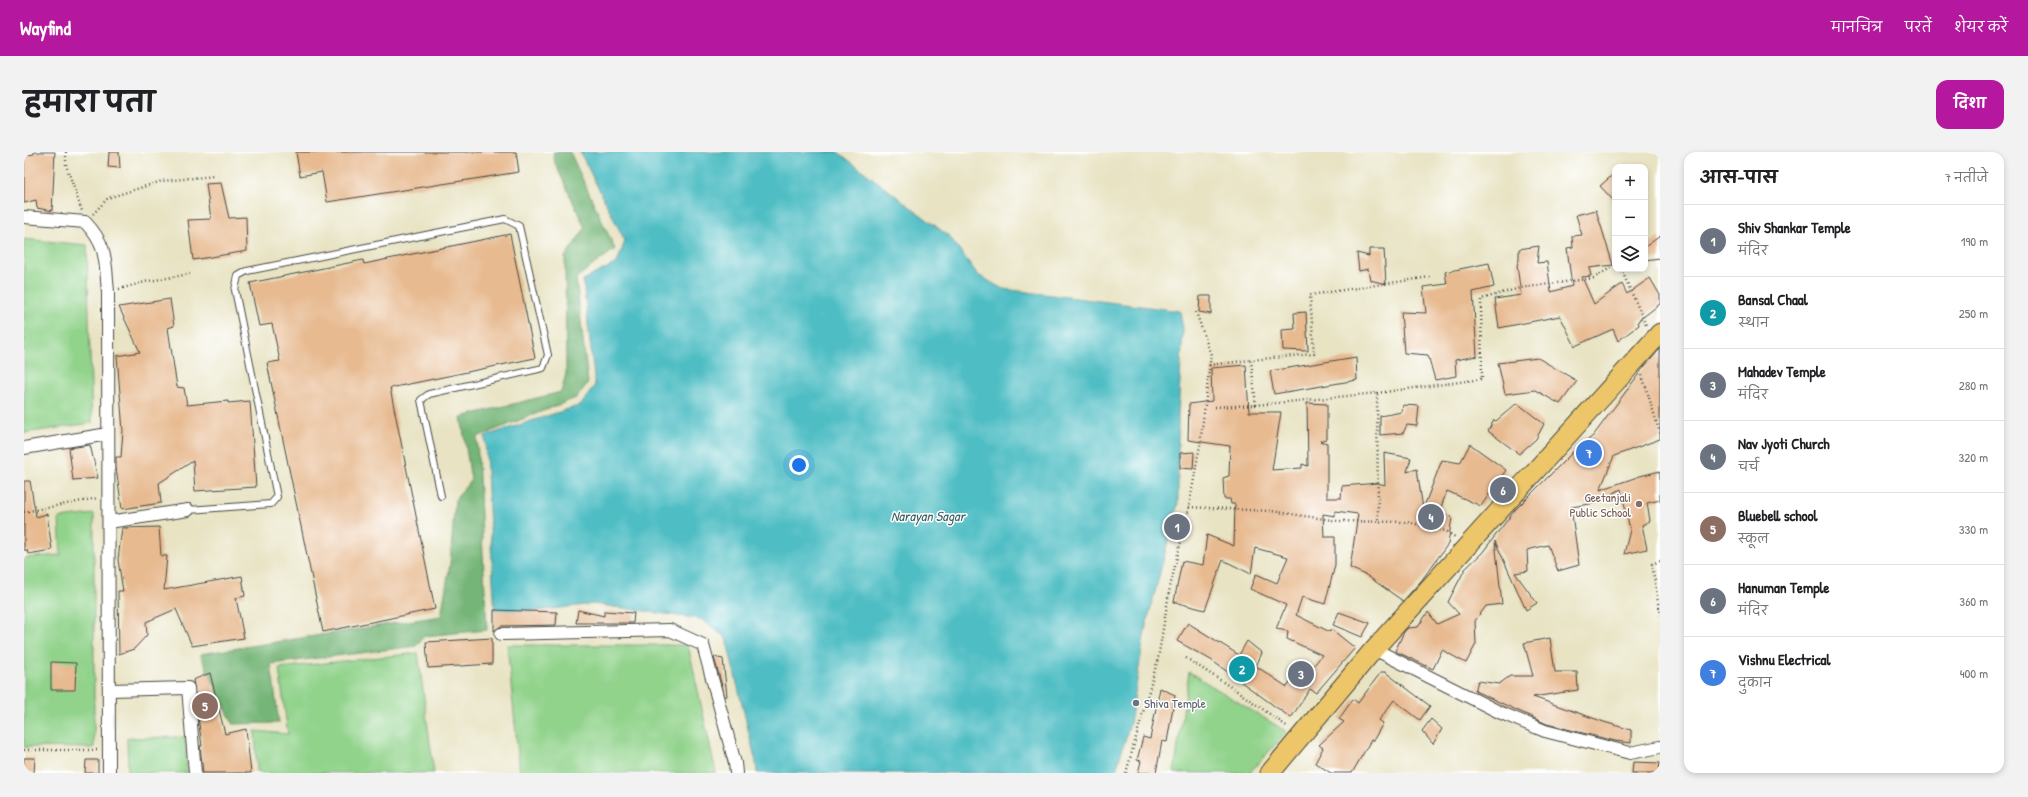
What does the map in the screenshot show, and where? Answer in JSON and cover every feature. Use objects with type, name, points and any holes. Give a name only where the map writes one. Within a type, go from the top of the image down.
[{"type":"main road","points":[[1270,773],[1374,649],[1657,337]]},
{"type":"street","points":[[24,217],[85,222],[96,234],[103,246],[108,292],[109,773]]},
{"type":"street","points":[[24,448],[108,434]]},
{"type":"street","points":[[109,522],[188,510]]},
{"type":"street","points":[[501,634],[670,630],[703,645],[735,763],[736,773]]},
{"type":"street","points":[[1374,649],[1499,712],[1545,731],[1630,753],[1660,747]]},
{"type":"street","points":[[110,690],[188,688],[194,773]]},
{"type":"lane","points":[[188,510],[271,504],[277,497],[234,290],[238,276],[247,271],[505,219],[519,226],[548,355],[543,368],[429,394],[421,400],[441,496]]},
{"type":"path","points":[[66,152],[66,165],[85,222],[108,198],[162,181],[215,176]]},
{"type":"path","points":[[1215,406],[1256,405],[1377,393],[1482,379],[1481,299],[1520,288],[1594,278],[1612,267]]},
{"type":"path","points":[[1624,272],[1657,337]]},
{"type":"path","points":[[108,292],[149,281],[190,274]]},
{"type":"path","points":[[1209,365],[1314,354],[1310,295],[1430,277]]},
{"type":"path","points":[[1126,773],[1158,659],[1170,587],[1189,507],[1200,445],[1211,355],[1196,312]]},
{"type":"path","points":[[1637,359],[1649,392],[1660,433]]},
{"type":"path","points":[[1251,360],[1256,405]]},
{"type":"path","points":[[1377,393],[1378,520]]},
{"type":"path","points":[[24,512],[108,496]]},
{"type":"path","points":[[1189,507],[1264,510],[1338,520],[1407,522],[1446,531],[1468,545]]},
{"type":"path","points":[[1660,561],[1652,564],[1660,615]]},
{"type":"path","points":[[1186,658],[1270,712],[1301,737]]},
{"type":"path","points":[[24,750],[110,750]]},
{"type":"green space","points":[[553,152],[570,152],[615,249],[576,278],[588,383],[576,398],[477,437],[487,630],[424,636],[416,646],[271,664],[279,723],[233,724],[200,654],[441,616],[450,564],[455,500],[471,480],[461,417],[561,392],[566,374],[565,257],[585,228],[555,163]]},
{"type":"green space","points":[[24,239],[87,245],[92,423],[24,433]]},
{"type":"green space","points":[[94,514],[94,748],[24,747],[24,558],[61,555],[59,518]]},
{"type":"green space","points":[[507,645],[688,645],[716,773],[520,773]]},
{"type":"green space","points":[[418,653],[434,773],[262,773],[257,771],[255,731],[288,734],[279,668]]},
{"type":"green space","points":[[1189,672],[1287,732],[1249,773],[1174,773]]},
{"type":"green space","points":[[185,737],[187,773],[128,773],[127,738]]},
{"type":"water","name":"Narayan Sagar","points":[[580,152],[838,152],[950,237],[978,275],[1003,289],[1180,311],[1183,329],[1178,414],[1178,503],[1145,630],[1130,724],[1115,773],[757,773],[756,762],[726,638],[701,619],[593,604],[495,616],[485,436],[581,405],[595,385],[583,280],[617,263],[625,241]]},
{"type":"building","points":[[34,152],[55,152],[52,211],[37,208],[36,200],[24,203],[24,156],[34,154]]},
{"type":"building","points":[[109,152],[119,152],[120,168],[108,167]]},
{"type":"building","points":[[296,152],[516,152],[519,172],[327,202],[322,172],[300,176]]},
{"type":"building","points":[[1612,176],[1612,199],[1600,186]]},
{"type":"building","points":[[221,183],[229,218],[246,217],[247,251],[193,260],[188,220],[211,219],[206,184]]},
{"type":"building","points":[[1596,210],[1612,262],[1612,265],[1589,268],[1591,276],[1582,277],[1594,304],[1622,284],[1627,294],[1650,278],[1660,295],[1660,304],[1638,321],[1639,325],[1618,341],[1613,329],[1575,346],[1560,316],[1499,328],[1495,299],[1521,295],[1517,265],[1519,260],[1519,249],[1539,246],[1537,263],[1547,262],[1551,292],[1572,286],[1567,248],[1573,247],[1572,236],[1582,235],[1576,215]]},
{"type":"building","points":[[510,234],[535,358],[390,388],[435,609],[323,632],[267,363],[280,361],[272,324],[259,326],[250,283],[363,260],[364,264]]},
{"type":"building","points":[[1660,236],[1660,258],[1648,260],[1648,245]]},
{"type":"building","points":[[1369,249],[1384,249],[1386,284],[1370,280],[1368,269],[1359,271],[1357,253],[1369,256]]},
{"type":"building","points":[[1489,263],[1494,287],[1473,292],[1477,356],[1455,360],[1456,376],[1435,380],[1428,355],[1404,353],[1401,312],[1426,313],[1423,287],[1447,284],[1445,272]]},
{"type":"building","points":[[1200,296],[1211,296],[1211,314],[1199,312]]},
{"type":"building","points":[[170,299],[174,326],[168,328],[177,387],[184,388],[187,405],[228,401],[228,403],[250,401],[256,487],[195,491],[193,461],[159,483],[161,503],[122,509],[116,467],[116,457],[121,457],[123,431],[117,356],[140,352],[119,307]]},
{"type":"building","points":[[1306,312],[1308,351],[1283,350],[1282,330],[1295,329],[1294,313]]},
{"type":"building","points":[[1660,349],[1660,439],[1614,456],[1600,490],[1640,476],[1660,471],[1660,500],[1647,503],[1650,521],[1642,525],[1647,549],[1624,554],[1630,530],[1621,489],[1596,503],[1571,507],[1579,565],[1558,571],[1548,545],[1527,550],[1528,571],[1515,573],[1537,603],[1526,610],[1495,541],[1502,604],[1486,606],[1475,621],[1476,644],[1466,663],[1442,650],[1433,669],[1395,651],[1404,632],[1408,628],[1418,627],[1428,612],[1437,624],[1459,614],[1448,602],[1465,569],[1482,553],[1515,510],[1576,449],[1593,436],[1644,367]]},
{"type":"building","points":[[1356,357],[1357,380],[1274,394],[1270,371]]},
{"type":"building","points":[[1538,358],[1577,381],[1560,404],[1535,390],[1505,394],[1498,363]]},
{"type":"building","points":[[1246,365],[1249,412],[1281,412],[1272,470],[1302,468],[1302,464],[1308,466],[1307,403],[1327,404],[1327,439],[1320,441],[1327,443],[1327,498],[1341,498],[1342,486],[1378,483],[1385,485],[1384,453],[1411,458],[1407,472],[1417,469],[1423,509],[1442,460],[1460,463],[1470,444],[1506,470],[1481,506],[1447,491],[1439,512],[1452,517],[1448,544],[1421,581],[1403,601],[1366,575],[1350,568],[1358,514],[1335,511],[1335,516],[1323,514],[1324,537],[1335,537],[1335,565],[1325,604],[1302,597],[1296,615],[1330,632],[1331,629],[1355,648],[1316,693],[1310,689],[1291,718],[1211,660],[1177,641],[1188,623],[1239,655],[1247,641],[1262,653],[1256,666],[1287,687],[1301,667],[1308,673],[1322,655],[1287,639],[1288,631],[1276,629],[1286,605],[1250,589],[1256,574],[1277,583],[1288,557],[1255,548],[1251,574],[1223,560],[1205,610],[1174,602],[1182,561],[1203,565],[1207,535],[1234,546],[1235,504],[1231,504],[1230,499],[1224,499],[1223,478],[1229,476],[1230,446],[1188,440],[1189,404],[1212,401],[1211,368]]},
{"type":"building","points":[[1517,403],[1544,424],[1536,439],[1519,454],[1488,431],[1494,420],[1496,421]]},
{"type":"building","points":[[1403,405],[1419,406],[1417,426],[1407,425],[1403,433],[1380,435],[1380,416],[1402,412]]},
{"type":"building","points":[[90,445],[98,478],[73,480],[69,448]]},
{"type":"building","points":[[1194,452],[1193,469],[1180,468],[1180,453]]},
{"type":"building","points":[[24,481],[30,481],[36,517],[47,514],[52,550],[28,554],[27,550],[24,550]]},
{"type":"building","points":[[159,527],[161,556],[167,556],[164,590],[242,576],[245,596],[236,598],[244,638],[192,646],[176,609],[146,622],[147,635],[134,649],[119,654],[118,591],[123,591],[118,560],[122,528]]},
{"type":"building","points":[[494,610],[557,612],[556,625],[501,626],[494,631]]},
{"type":"building","points":[[578,610],[604,616],[604,611],[634,613],[633,623],[576,623]]},
{"type":"building","points":[[1339,612],[1370,623],[1362,637],[1333,625]]},
{"type":"building","points":[[492,638],[492,664],[428,668],[426,642]]},
{"type":"building","points":[[1550,638],[1555,672],[1577,672],[1578,690],[1533,697],[1631,730],[1631,743],[1615,741],[1547,724],[1475,691],[1478,681],[1499,684],[1510,676],[1533,676],[1524,643]]},
{"type":"building","points":[[714,657],[723,659],[727,696],[725,697]]},
{"type":"building","points":[[51,662],[76,663],[75,690],[51,690]]},
{"type":"building","points":[[1381,672],[1385,672],[1430,706],[1420,720],[1394,700],[1379,720],[1383,723],[1373,741],[1371,740],[1352,773],[1331,773],[1315,763],[1323,748],[1319,745],[1344,722],[1339,719],[1353,699],[1358,703]]},
{"type":"building","points":[[210,673],[225,734],[246,729],[251,773],[203,773],[200,746],[202,746],[193,680]]},
{"type":"building","points":[[1160,688],[1175,695],[1167,742],[1162,741],[1156,773],[1138,773],[1141,761],[1137,760],[1143,737],[1150,739]]},
{"type":"building","points":[[1431,719],[1442,729],[1433,744],[1422,731]]},
{"type":"building","points":[[24,758],[35,758],[34,773],[24,773]]},
{"type":"building","points":[[86,760],[98,760],[98,773],[85,773]]},
{"type":"building","points":[[1633,762],[1660,763],[1659,773],[1632,773]]},
{"type":"place","name":"Vishnu Electrical","points":[[1589,453]]},
{"type":"place","name":"Hanuman Temple","points":[[1503,490]]},
{"type":"place","name":"Geetanjali Public School","points":[[1639,504]]},
{"type":"place","name":"Nav Jyoti Church","points":[[1431,517]]},
{"type":"place","name":"Shiv Shankar Temple","points":[[1177,527]]},
{"type":"place","name":"Bansal Chaal","points":[[1242,669]]},
{"type":"place","name":"Mahadev Temple","points":[[1301,674]]},
{"type":"place","name":"Shiva Temple","points":[[1136,703]]},
{"type":"place","name":"Bluebell school","points":[[205,706]]}]
